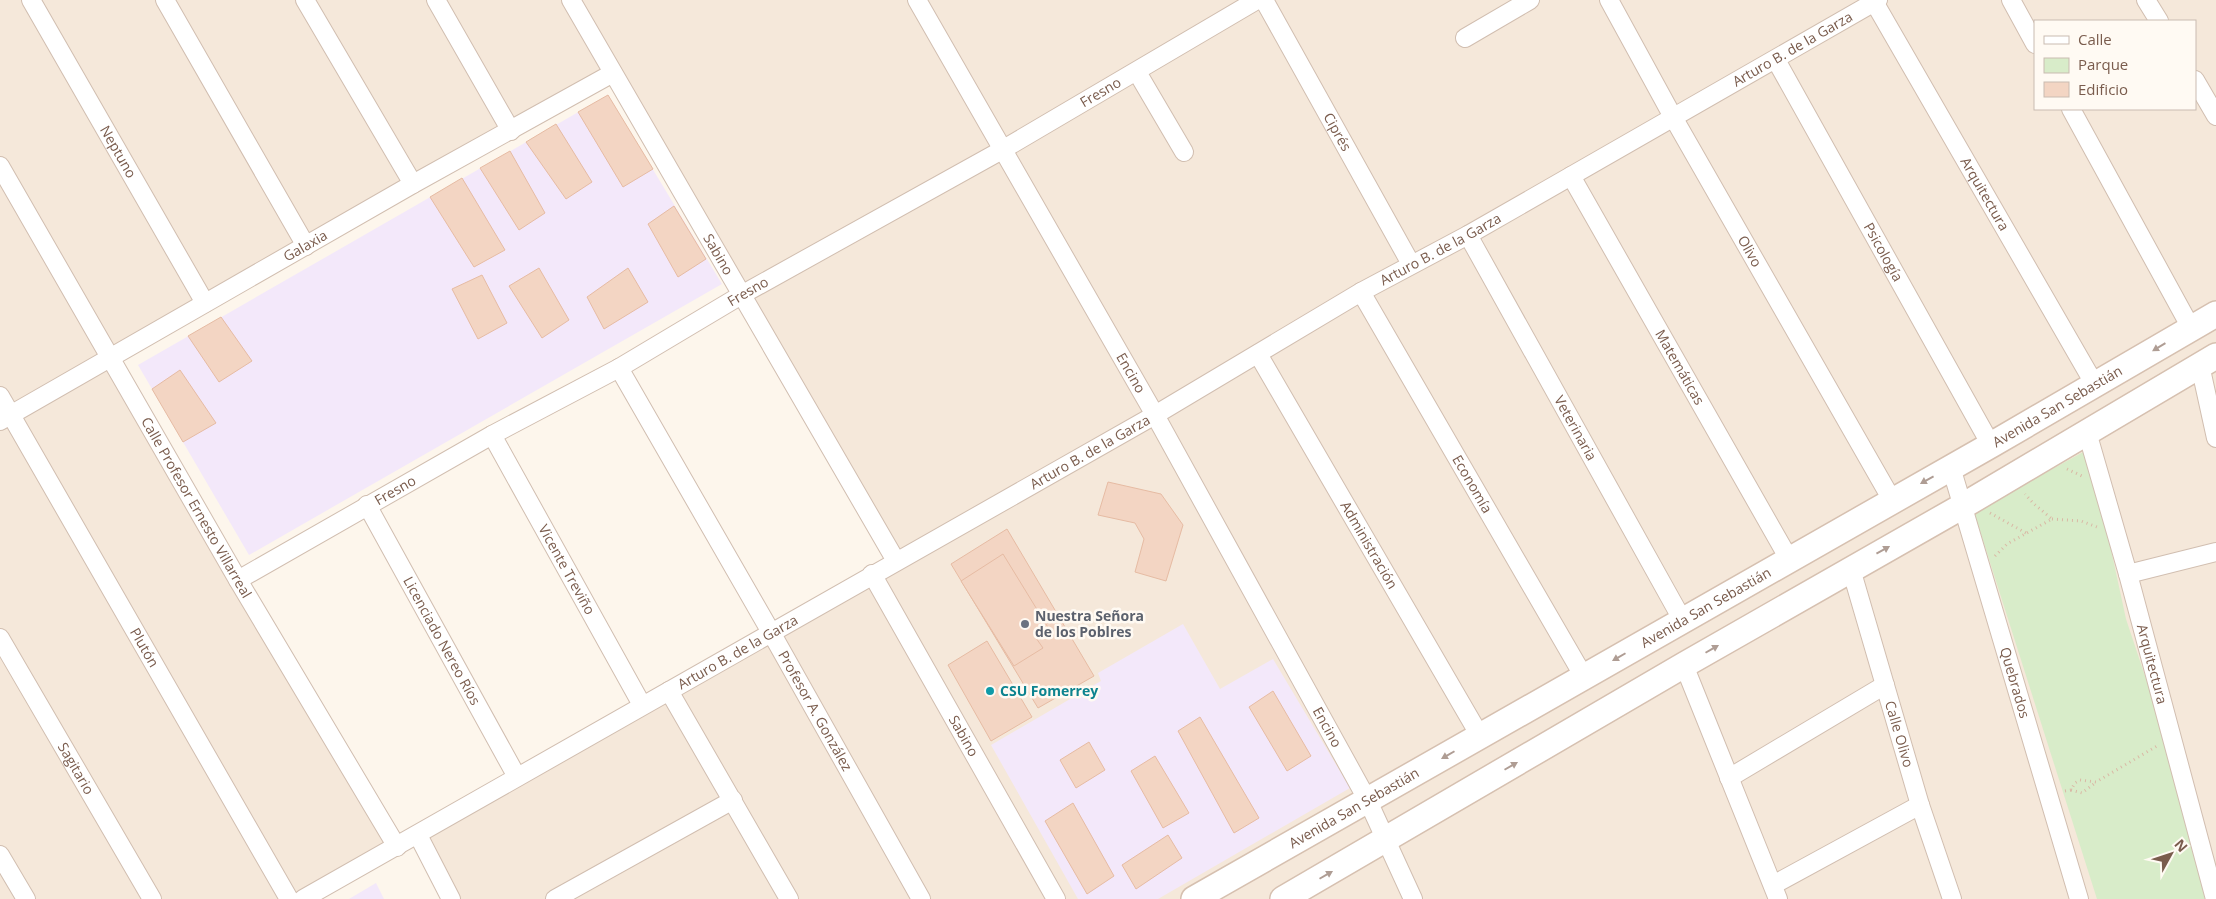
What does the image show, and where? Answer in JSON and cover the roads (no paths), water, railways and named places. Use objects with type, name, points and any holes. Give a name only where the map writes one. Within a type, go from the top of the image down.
[{"type":"main road","name":"Avenida San Sebastián","points":[[1194,899],[1368,802],[2216,314]]},
{"type":"main road","points":[[1283,899],[1851,568],[1961,507],[2208,361]]},
{"type":"street","name":"Neptuno","points":[[31,0],[205,304]]},
{"type":"street","points":[[165,0],[306,246]]},
{"type":"street","points":[[306,0],[413,184]]},
{"type":"street","points":[[436,0],[511,131]]},
{"type":"street","name":"Sabino","points":[[571,0],[896,561]]},
{"type":"street","name":"Encino","points":[[917,0],[1155,415],[1368,802],[1413,899]]},
{"type":"street","name":"Fresno","points":[[238,580],[492,435],[619,368],[743,294],[1002,150],[1257,0]]},
{"type":"street","name":"Ciprés","points":[[1264,0],[1412,264]]},
{"type":"street","points":[[1465,38],[1530,0]]},
{"type":"street","name":"Olivo","points":[[1610,0],[1673,117],[1892,500]]},
{"type":"street","points":[[2011,0],[2034,42]]},
{"type":"street","points":[[2146,0],[2158,20]]},
{"type":"street","name":"Arturo B. de la Garza","points":[[303,899],[418,835],[668,690],[772,634],[872,574],[1155,415],[1361,292],[1468,235],[1776,60],[1875,1]]},
{"type":"street","name":"Arquitectura","points":[[1875,1],[2095,385]]},
{"type":"street","name":"Psicología","points":[[1776,60],[1991,445]]},
{"type":"street","points":[[1137,72],[1184,152]]},
{"type":"street","name":"Galaxia","points":[[5,418],[413,184],[613,74]]},
{"type":"street","points":[[2196,82],[2215,111]]},
{"type":"street","points":[[2072,110],[2191,328]]},
{"type":"street","name":"Calle Profesor Ernesto Villarreal","points":[[0,166],[238,580],[397,847]]},
{"type":"street","name":"Matemáticas","points":[[1571,176],[1789,559]]},
{"type":"street","name":"Veterinaria","points":[[1468,235],[1683,621]]},
{"type":"street","name":"Economía","points":[[1361,292],[1584,677]]},
{"type":"street","name":"Administración","points":[[1258,354],[1480,736]]},
{"type":"street","points":[[2208,361],[2216,438]]},
{"type":"street","name":"Profesor A. González","points":[[619,368],[921,899]]},
{"type":"street","name":"Plutón","points":[[0,396],[5,418],[289,899]]},
{"type":"street","name":"Arquitectura","points":[[2087,432],[2128,574],[2214,899]]},
{"type":"street","name":"Vicente Treviño","points":[[492,435],[642,705]]},
{"type":"street","name":"Quebrados","points":[[1951,467],[1961,507],[2079,899]]},
{"type":"street","name":"Licenciado Nereo Ríos","points":[[368,505],[517,777]]},
{"type":"street","points":[[2128,574],[2216,552]]},
{"type":"street","name":"Calle Olivo","points":[[1851,568],[1920,805],[1952,899]]},
{"type":"street","name":"Sabino","points":[[872,574],[1056,899]]},
{"type":"street","name":"Sagitario","points":[[0,638],[152,899]]},
{"type":"street","points":[[1684,665],[1775,892],[1920,805]]},
{"type":"street","points":[[1729,778],[1885,685]]},
{"type":"street","points":[[668,690],[789,899]]},
{"type":"street","points":[[555,899],[732,800]]},
{"type":"street","points":[[418,835],[451,899]]},
{"type":"street","points":[[0,856],[26,899]]},
{"type":"place","name":"Nuestra Señora de los Poblres","points":[[1025,624]]},
{"type":"place","name":"CSU Fomerrey","points":[[990,691]]}]
